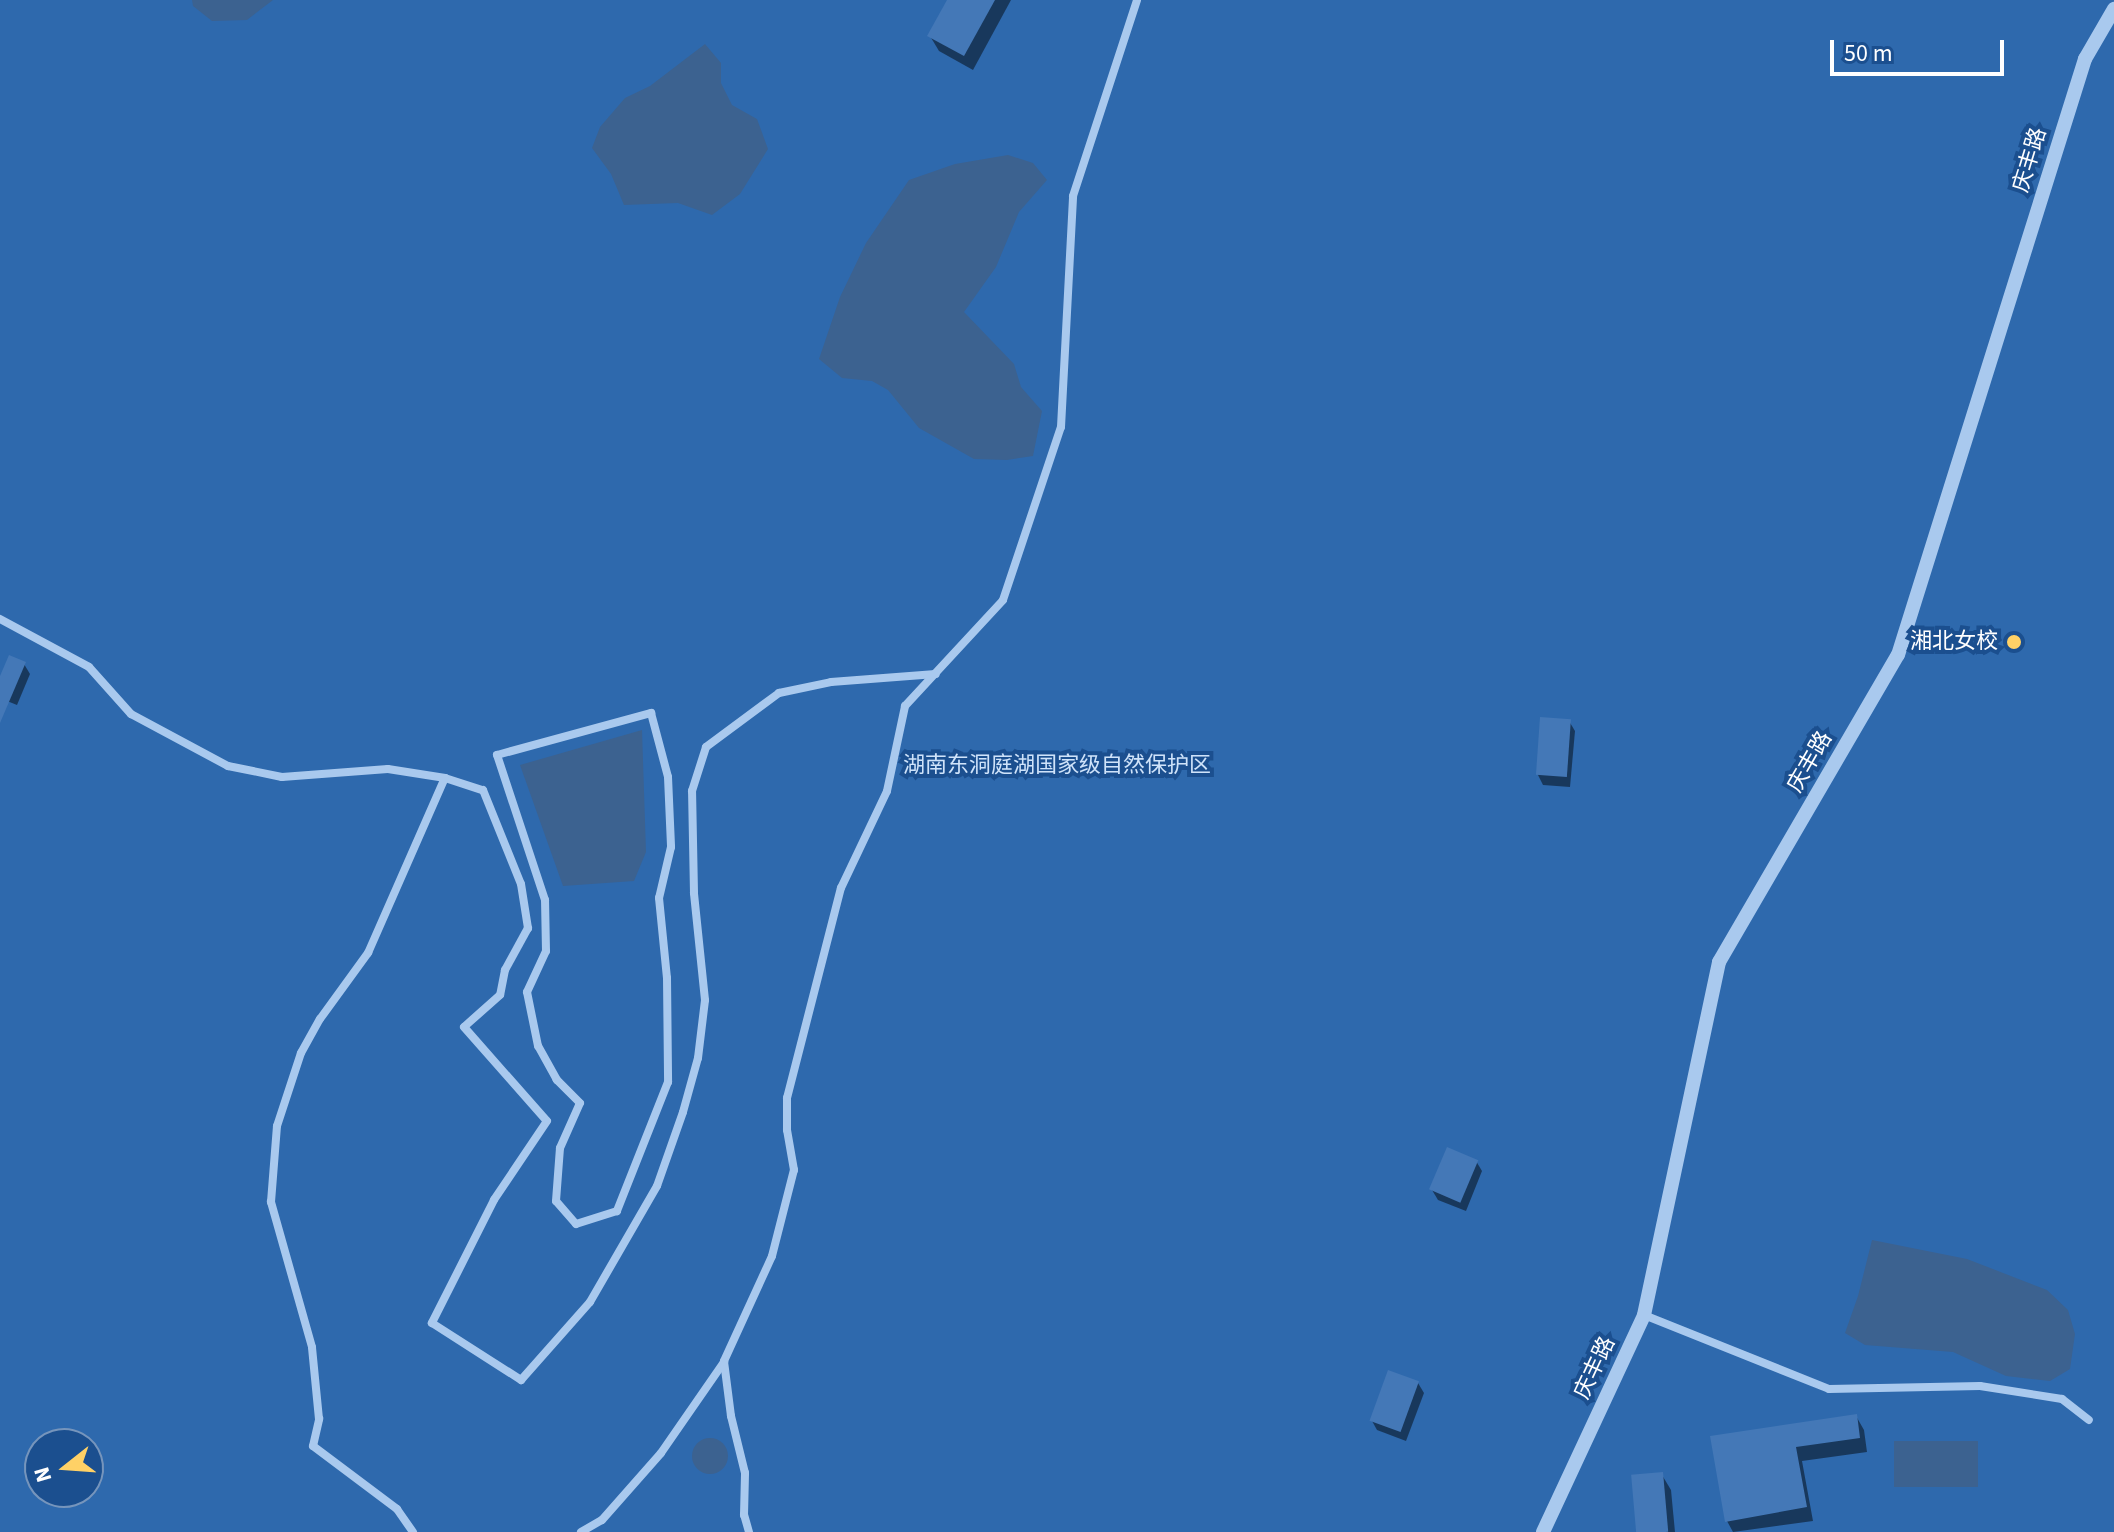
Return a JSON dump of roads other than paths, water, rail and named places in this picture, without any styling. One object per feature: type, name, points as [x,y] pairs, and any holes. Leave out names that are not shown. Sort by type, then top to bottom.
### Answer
[{"type":"street","points":[[581,1532],[602,1520],[661,1453],[724,1361],[772,1256],[794,1170],[787,1130],[787,1098],[841,888],[887,791],[905,706],[1003,600],[1061,427],[1073,196],[1137,0]]},
{"type":"street","name":"庆丰路","points":[[1543,1532],[1644,1315],[1719,962],[1898,655],[2085,59],[2114,9]]},
{"type":"street","points":[[0,619],[89,667],[131,714],[228,766],[282,777],[388,769],[445,778],[483,790],[521,884],[528,928],[505,970],[500,995],[464,1027],[547,1121],[494,1200],[432,1323],[521,1380],[590,1302],[657,1186],[683,1112],[698,1058],[705,1000],[694,893],[692,791],[706,747],[779,693],[831,682],[936,674]]},
{"type":"street","points":[[651,713],[668,777],[671,847],[659,898],[667,978],[668,1082],[617,1211],[576,1224],[556,1201],[560,1148],[580,1103],[557,1080],[538,1046],[527,992],[546,951],[545,900],[497,755],[651,713]]},
{"type":"street","points":[[413,1532],[397,1509],[313,1446],[319,1419],[312,1347],[271,1202],[277,1126],[301,1053],[320,1019],[368,953],[445,778]]},
{"type":"street","points":[[1644,1315],[1829,1389],[1980,1386],[2062,1399],[2089,1420]]},
{"type":"street","points":[[724,1361],[731,1416],[745,1473],[744,1515],[749,1532]]},
{"type":"place","name":"湘北女校","points":[[2014,642]]},
{"type":"park label","name":"湖南东洞庭湖国家级自然保护区","points":[[1057,766]]}]
